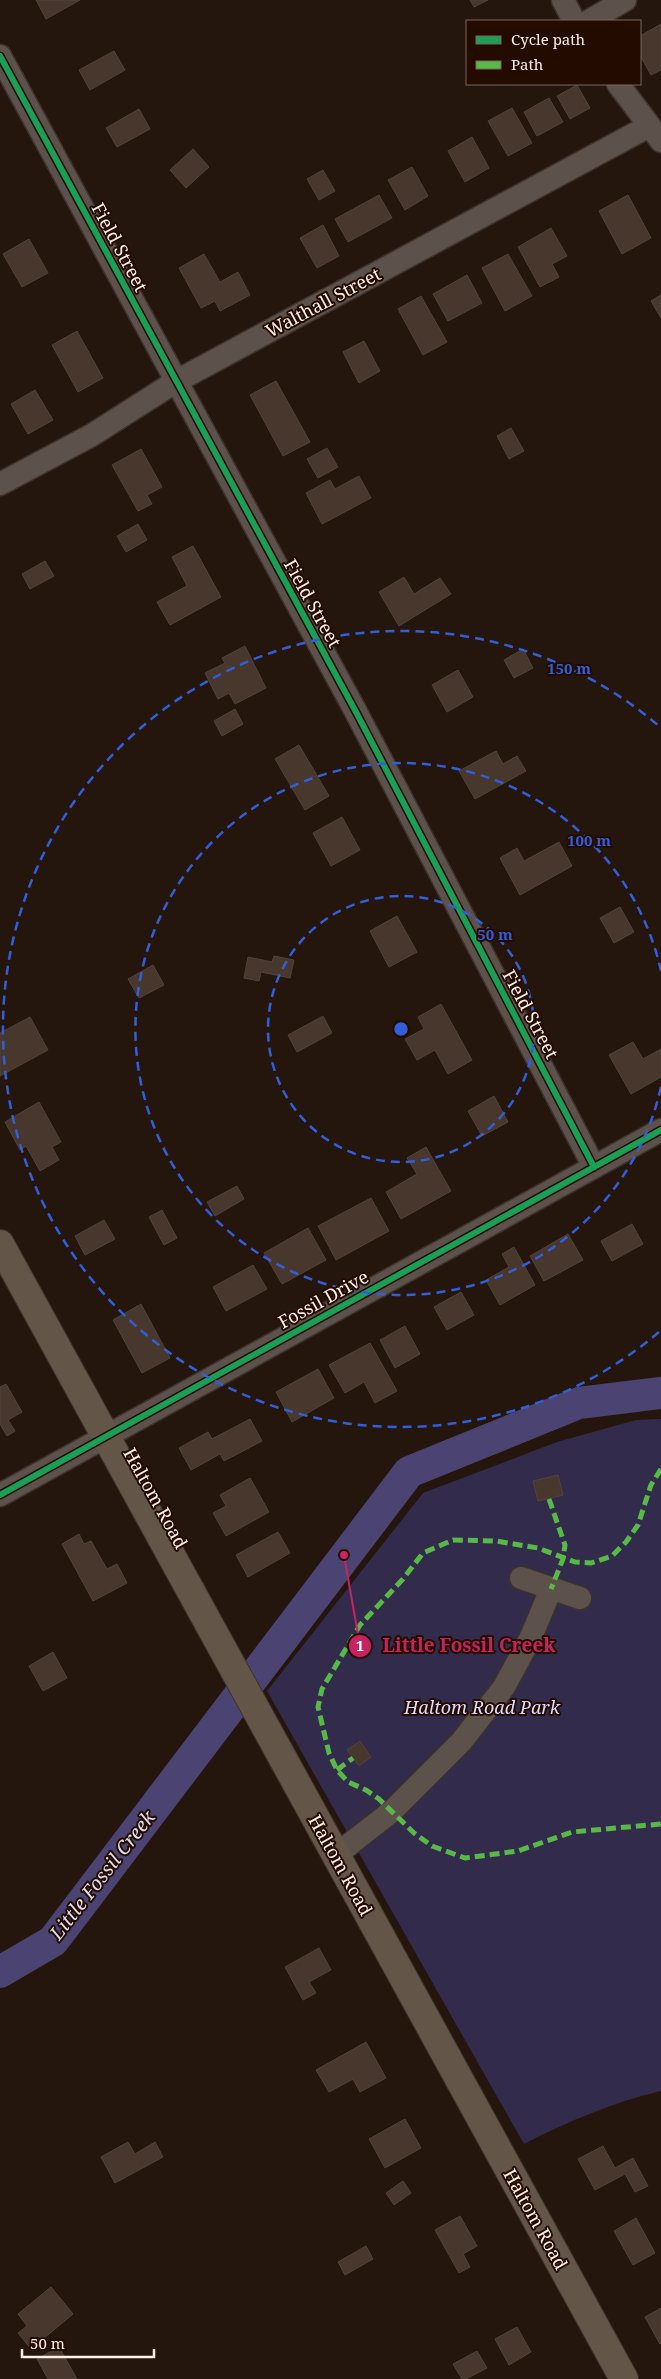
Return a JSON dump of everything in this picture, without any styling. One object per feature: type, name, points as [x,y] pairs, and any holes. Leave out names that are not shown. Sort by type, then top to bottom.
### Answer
[{"type":"main road","name":"Haltom Road","points":[[0,1244],[624,2379]]},
{"type":"street","points":[[563,0],[573,20]]},
{"type":"street","points":[[591,20],[624,0]]},
{"type":"street","name":"Field Street","points":[[0,56],[360,721],[594,1167]]},
{"type":"street","points":[[619,85],[655,134]]},
{"type":"street","name":"Walthall Street","points":[[0,484],[92,435],[175,382],[655,134]]},
{"type":"street","name":"Fossil Drive","points":[[0,1494],[661,1130]]},
{"type":"street","points":[[520,1578],[580,1598]]},
{"type":"street","points":[[336,1856],[392,1811],[461,1742],[504,1687],[531,1637],[551,1589]]},
{"type":"green space","name":"Haltom Road Park","points":[[661,1419],[661,2091],[591,2113],[524,2144],[267,1691],[423,1493],[557,1442],[636,1420]]},
{"type":"building","points":[[36,0],[80,0],[46,19]]},
{"type":"building","points":[[470,0],[488,0],[474,7]]},
{"type":"building","points":[[661,24],[661,70],[651,75],[641,57],[641,35]]},
{"type":"building","points":[[114,51],[125,70],[90,90],[79,70]]},
{"type":"building","points":[[577,85],[590,108],[570,119],[557,96]]},
{"type":"building","points":[[549,98],[563,122],[537,136],[524,112]]},
{"type":"building","points":[[512,108],[532,143],[508,156],[488,121]]},
{"type":"building","points":[[139,109],[150,129],[117,147],[106,128]]},
{"type":"building","points":[[472,137],[489,168],[465,182],[448,151]]},
{"type":"building","points":[[193,149],[209,167],[186,188],[170,170]]},
{"type":"building","points":[[412,167],[428,196],[405,210],[388,180]]},
{"type":"building","points":[[323,170],[335,191],[319,200],[307,179]]},
{"type":"building","points":[[379,195],[392,218],[348,242],[335,219]]},
{"type":"building","points":[[628,195],[651,238],[622,254],[599,211]]},
{"type":"building","points":[[323,225],[339,256],[317,268],[300,238]]},
{"type":"building","points":[[551,228],[567,256],[552,264],[559,277],[540,287],[518,247]]},
{"type":"building","points":[[29,239],[48,273],[22,287],[3,254]]},
{"type":"building","points":[[204,254],[220,282],[238,272],[250,295],[220,311],[215,301],[201,308],[179,268]]},
{"type":"building","points":[[508,254],[532,296],[505,311],[482,268]]},
{"type":"building","points":[[467,275],[482,303],[448,321],[433,294]]},
{"type":"building","points":[[661,295],[661,318],[651,301]]},
{"type":"building","points":[[421,296],[447,342],[423,355],[398,309]]},
{"type":"building","points":[[77,331],[103,378],[78,392],[52,345]]},
{"type":"building","points":[[364,341],[380,371],[359,383],[343,352]]},
{"type":"building","points":[[276,381],[310,442],[283,456],[250,395]]},
{"type":"building","points":[[35,390],[53,420],[28,434],[11,404]]},
{"type":"building","points":[[511,428],[524,451],[509,459],[497,436]]},
{"type":"building","points":[[327,448],[338,467],[318,478],[307,459]]},
{"type":"building","points":[[141,449],[162,487],[147,495],[152,504],[138,511],[112,465]]},
{"type":"building","points":[[359,476],[371,498],[322,524],[306,493],[330,480],[335,489]]},
{"type":"building","points":[[138,524],[147,540],[126,552],[117,536]]},
{"type":"building","points":[[193,546],[221,597],[170,625],[157,602],[187,586],[172,557]]},
{"type":"building","points":[[45,561],[54,576],[30,589],[22,574]]},
{"type":"building","points":[[404,577],[414,594],[440,578],[451,594],[399,626],[379,592]]},
{"type":"building","points":[[245,646],[266,688],[235,704],[229,693],[218,699],[205,673],[225,663],[222,658]]},
{"type":"building","points":[[523,649],[533,668],[514,678],[504,660]]},
{"type":"building","points":[[458,670],[473,697],[447,712],[432,685]]},
{"type":"building","points":[[235,709],[243,724],[222,736],[214,721]]},
{"type":"building","points":[[299,745],[329,796],[305,810],[275,759]]},
{"type":"building","points":[[496,751],[503,764],[517,756],[526,771],[475,799],[459,771]]},
{"type":"building","points":[[342,817],[360,850],[331,866],[313,833]]},
{"type":"building","points":[[559,842],[572,866],[520,895],[500,858],[517,848],[524,861]]},
{"type":"building","points":[[620,907],[634,932],[614,943],[600,918]]},
{"type":"building","points":[[397,916],[417,952],[389,967],[370,931]]},
{"type":"building","points":[[274,956],[294,960],[290,978],[261,972],[259,981],[244,978],[248,957],[272,962]]},
{"type":"building","points":[[153,965],[164,985],[139,998],[128,979]]},
{"type":"building","points":[[441,1004],[472,1060],[448,1074],[435,1050],[417,1060],[405,1039],[424,1029],[418,1017]]},
{"type":"building","points":[[323,1016],[332,1033],[297,1052],[288,1035]]},
{"type":"building","points":[[30,1017],[48,1050],[0,1076],[0,1033]]},
{"type":"building","points":[[633,1042],[643,1059],[661,1049],[661,1077],[631,1094],[609,1055]]},
{"type":"building","points":[[494,1096],[508,1122],[482,1136],[468,1111]]},
{"type":"building","points":[[39,1102],[61,1142],[52,1147],[59,1160],[40,1171],[26,1146],[20,1150],[5,1122]]},
{"type":"building","points":[[426,1147],[451,1191],[401,1219],[386,1192],[417,1174],[407,1158]]},
{"type":"building","points":[[237,1186],[244,1199],[215,1216],[207,1202]]},
{"type":"building","points":[[371,1198],[389,1231],[336,1260],[318,1226]]},
{"type":"building","points":[[162,1210],[177,1238],[164,1245],[149,1217]]},
{"type":"building","points":[[104,1220],[115,1239],[85,1255],[75,1236]]},
{"type":"building","points":[[632,1224],[643,1244],[612,1261],[601,1241]]},
{"type":"building","points":[[308,1228],[326,1260],[282,1284],[264,1253]]},
{"type":"building","points":[[568,1234],[583,1260],[544,1281],[530,1256]]},
{"type":"building","points":[[514,1247],[535,1285],[500,1305],[486,1280],[509,1267],[502,1254]]},
{"type":"building","points":[[253,1265],[267,1289],[226,1311],[213,1287]]},
{"type":"building","points":[[461,1292],[474,1315],[447,1330],[434,1307]]},
{"type":"building","points":[[141,1304],[170,1358],[142,1373],[113,1320]]},
{"type":"building","points":[[405,1326],[420,1354],[395,1368],[380,1340]]},
{"type":"building","points":[[370,1343],[397,1391],[375,1403],[364,1382],[345,1393],[329,1365]]},
{"type":"building","points":[[318,1369],[334,1398],[292,1422],[276,1392]]},
{"type":"building","points":[[6,1384],[22,1412],[8,1420],[15,1431],[7,1436],[0,1424],[0,1387]]},
{"type":"building","points":[[250,1419],[262,1441],[224,1461],[220,1454],[191,1470],[179,1448],[208,1432],[212,1439]]},
{"type":"building","points":[[558,1475],[563,1495],[538,1501],[533,1481]]},
{"type":"building","points":[[250,1478],[269,1512],[226,1536],[213,1513],[226,1506],[220,1495]]},
{"type":"building","points":[[278,1532],[290,1553],[248,1577],[236,1555]]},
{"type":"building","points":[[79,1534],[84,1544],[91,1541],[107,1569],[117,1564],[127,1583],[93,1601],[62,1544]]},
{"type":"building","points":[[53,1652],[67,1678],[43,1691],[29,1666]]},
{"type":"building","points":[[360,1741],[371,1757],[359,1766],[347,1750]]},
{"type":"building","points":[[319,1948],[331,1970],[309,1982],[316,1993],[303,2000],[285,1967]]},
{"type":"building","points":[[366,2042],[386,2078],[360,2092],[353,2079],[329,2092],[316,2070]]},
{"type":"building","points":[[405,2119],[421,2148],[385,2168],[369,2139]]},
{"type":"building","points":[[128,2142],[135,2154],[155,2142],[163,2157],[115,2183],[101,2157]]},
{"type":"building","points":[[603,2146],[615,2168],[633,2158],[648,2186],[635,2192],[625,2174],[595,2190],[578,2159]]},
{"type":"building","points":[[403,2181],[411,2193],[394,2205],[386,2193]]},
{"type":"building","points":[[460,2216],[477,2246],[463,2254],[470,2267],[459,2273],[435,2230]]},
{"type":"building","points":[[636,2218],[655,2253],[633,2265],[614,2231]]},
{"type":"building","points":[[366,2246],[373,2259],[345,2275],[338,2262]]},
{"type":"building","points":[[51,2287],[73,2314],[31,2349],[18,2333],[27,2326],[18,2314]]},
{"type":"building","points":[[661,2308],[661,2343],[660,2344],[645,2317]]},
{"type":"building","points":[[517,2327],[531,2352],[509,2365],[495,2339]]},
{"type":"building","points":[[59,2347],[77,2379],[48,2379],[37,2359]]},
{"type":"building","points":[[477,2351],[487,2368],[466,2379],[462,2379],[453,2364]]},
{"type":"waterway","name":"Little Fossil Creek","points":[[0,1972],[53,1941],[409,1472],[579,1403],[661,1393]]},
{"type":"marked path","points":[[661,1469],[651,1485],[638,1525],[626,1542],[612,1556],[591,1563],[575,1562],[538,1548],[496,1541],[453,1540],[423,1553],[403,1579],[360,1625],[322,1689],[318,1707],[329,1753],[337,1770],[348,1782],[366,1790],[379,1799],[414,1833],[432,1846],[465,1858],[518,1851],[572,1832],[661,1824]]},
{"type":"marked path","points":[[549,1499],[565,1545],[563,1559],[551,1589]]},
{"type":"marked path","points":[[337,1770],[353,1758]]},
{"type":"cycle path","points":[[0,56],[356,712],[594,1167]]},
{"type":"cycle path","points":[[0,1495],[661,1130]]},
{"type":"place","name":"Little Fossil Creek","points":[[344,1555]]}]
